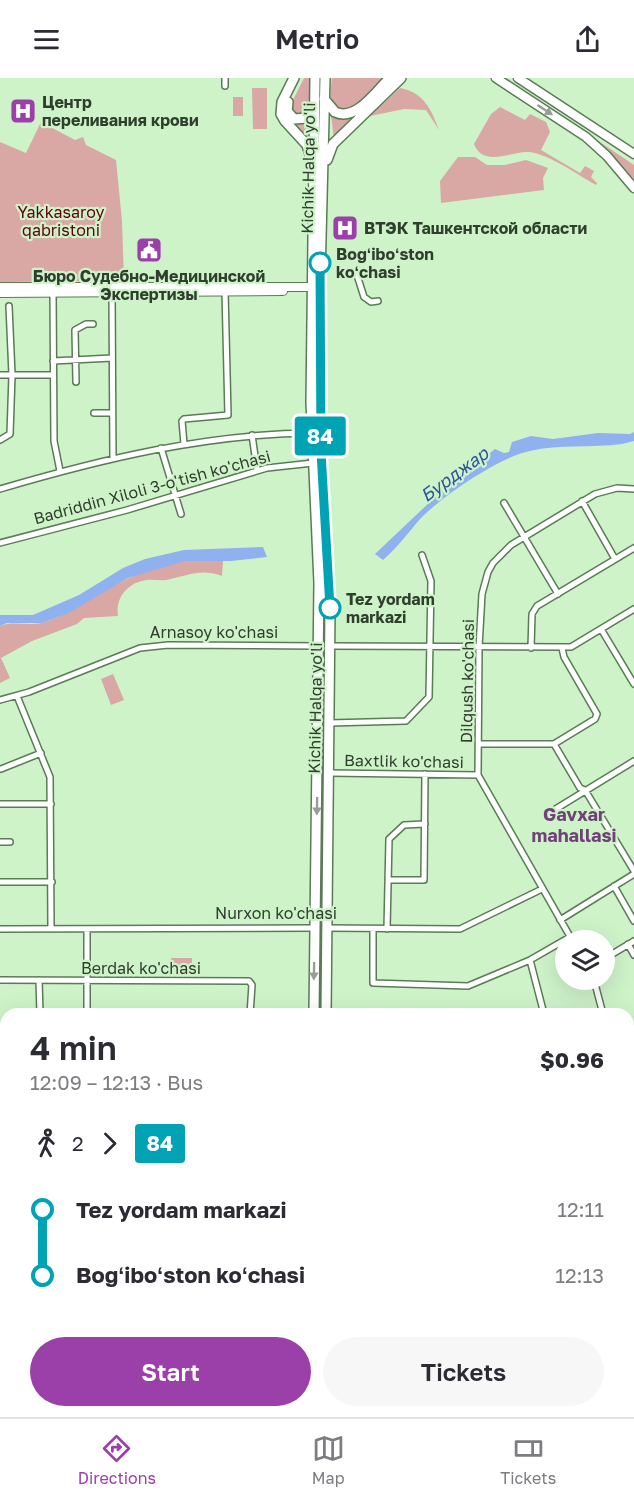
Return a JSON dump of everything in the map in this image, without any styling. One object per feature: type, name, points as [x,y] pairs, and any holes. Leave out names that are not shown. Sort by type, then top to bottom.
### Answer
[{"type":"highway","points":[[294,78],[283,100],[281,112],[285,121],[308,146],[315,177]]},
{"type":"highway","points":[[299,78],[287,105],[288,114],[296,120],[307,118],[320,99],[335,112],[349,114],[356,111],[390,78]]},
{"type":"highway","name":"Kichik Halqa yo'li","points":[[314,1008],[319,389],[314,288],[322,200],[320,99],[315,78]]},
{"type":"highway","name":"Kichik Halqa yo'li","points":[[325,78],[320,99],[315,177],[314,288],[308,433],[317,463],[329,557],[326,1008]]},
{"type":"highway","points":[[322,200],[330,149],[401,78]]},
{"type":"highway","name":"Arnasoy ko'chasi","points":[[318,646],[330,646]]},
{"type":"highway","name":"Nurxon ko'chasi","points":[[315,928],[327,928]]},
{"type":"main road","points":[[496,78],[586,137],[607,156],[634,189]]},
{"type":"main road","points":[[518,78],[634,154]]},
{"type":"street","points":[[225,78],[225,87]]},
{"type":"street","points":[[356,272],[364,297],[372,302],[378,301]]},
{"type":"street","points":[[0,287],[112,292],[225,289]]},
{"type":"street","points":[[0,293],[53,290],[314,288]]},
{"type":"street","points":[[184,444],[182,421],[184,418],[228,415],[225,289]]},
{"type":"street","points":[[53,290],[54,441],[60,471]]},
{"type":"street","points":[[112,292],[113,459]]},
{"type":"street","points":[[0,440],[10,434],[12,375],[9,306]]},
{"type":"street","points":[[76,382],[75,330],[86,324],[93,324]]},
{"type":"street","points":[[53,361],[112,358]]},
{"type":"street","points":[[0,375],[53,375]]},
{"type":"street","points":[[94,413],[112,412]]},
{"type":"street","points":[[0,489],[60,471],[161,448],[252,435],[308,433]]},
{"type":"street","points":[[252,435],[257,470]]},
{"type":"street","points":[[161,448],[181,514]]},
{"type":"street","name":"Badriddin Xiloli 3-o'tish ko'chasi","points":[[0,543],[126,510],[257,470],[317,463]]},
{"type":"street","name":"Dilqush ko'chasi","points":[[478,775],[479,647],[482,594],[488,572],[505,549],[582,501],[612,489],[634,489]]},
{"type":"street","points":[[582,501],[615,559]]},
{"type":"street","points":[[504,503],[558,594]]},
{"type":"street","points":[[531,648],[532,614],[537,606],[634,548]]},
{"type":"street","points":[[329,723],[406,720],[429,697],[430,581],[422,555]]},
{"type":"street","points":[[330,646],[571,647],[634,609]]},
{"type":"street","points":[[601,629],[634,684]]},
{"type":"street","name":"Arnasoy ko'chasi","points":[[0,700],[17,696],[140,648],[168,645],[318,646]]},
{"type":"street","points":[[480,744],[554,744],[597,717],[564,657],[562,648]]},
{"type":"street","points":[[17,696],[50,777],[51,928]]},
{"type":"street","points":[[554,744],[580,788],[585,790],[634,872],[560,920]]},
{"type":"street","points":[[1,769],[41,753]]},
{"type":"street","points":[[554,810],[634,761]]},
{"type":"street","name":"Baxtlik ko'chasi","points":[[329,773],[478,775]]},
{"type":"street","points":[[390,880],[424,880],[425,774]]},
{"type":"street","points":[[478,775],[566,930]]},
{"type":"street","points":[[0,804],[51,804]]},
{"type":"street","points":[[387,929],[390,880],[389,838],[404,825],[425,824]]},
{"type":"street","points":[[0,842],[10,842]]},
{"type":"street","points":[[0,882],[52,882]]},
{"type":"street","points":[[614,886],[634,921]]},
{"type":"street","name":"Nurxon ko'chasi","points":[[327,928],[463,928],[542,889]]},
{"type":"street","name":"Nurxon ko'chasi","points":[[0,928],[315,928]]},
{"type":"street","points":[[87,929],[87,1008]]},
{"type":"street","points":[[373,929],[373,983],[468,986],[555,947]]},
{"type":"street","points":[[615,952],[634,941]]},
{"type":"street","points":[[628,944],[634,955]]},
{"type":"street","points":[[530,960],[542,1008]]},
{"type":"street","name":"Berdak ko'chasi","points":[[0,980],[249,981],[252,985],[250,1008]]},
{"type":"street","points":[[39,980],[40,1008]]},
{"type":"street","points":[[597,990],[601,1008]]},
{"type":"green space","points":[[304,78],[310,78],[312,100],[309,112],[297,118],[290,106]]},
{"type":"green space","points":[[332,78],[385,78],[354,109],[345,113],[332,102]]},
{"type":"green space","points":[[252,88],[267,88],[267,129],[253,129]]},
{"type":"green space","points":[[400,88],[415,94],[426,103],[439,130],[426,110],[404,109],[370,116]]},
{"type":"green space","points":[[233,97],[243,97],[243,116],[233,116]]},
{"type":"green space","points":[[500,107],[525,120],[530,114],[546,122],[550,132],[541,150],[580,173],[585,166],[594,171],[591,177],[597,183],[596,185],[537,154],[522,152],[491,157],[478,151],[474,144],[491,114]]},
{"type":"green space","points":[[331,115],[346,119],[355,117],[334,140]]},
{"type":"green space","points":[[286,116],[298,124],[311,121],[310,142]]},
{"type":"green space","name":"Yakkasaroy qabristoni","points":[[41,122],[75,140],[83,137],[86,145],[116,160],[122,221],[124,281],[0,282],[0,142],[26,153]]},
{"type":"green space","points":[[594,138],[634,165],[634,179]]},
{"type":"green space","points":[[458,157],[475,157],[487,165],[505,165],[526,160],[548,168],[543,178],[544,190],[441,203],[440,181]]},
{"type":"green space","points":[[199,559],[223,561],[222,576],[200,573],[166,580],[140,581],[124,592],[119,603],[118,616],[84,618],[77,624],[32,641],[1,658],[10,678],[0,683],[0,626],[45,622],[67,613],[135,575]]},
{"type":"green space","points":[[322,654],[325,654],[322,920],[318,920]]},
{"type":"green space","points":[[113,674],[124,700],[111,705],[101,679]]},
{"type":"green space","points":[[318,937],[321,937],[321,1008],[317,1008]]},
{"type":"green space","points":[[171,958],[192,958],[192,973],[171,973]]},
{"type":"water","name":"Бурджар","points":[[634,432],[634,441],[622,444],[541,449],[503,461],[487,469],[442,500],[420,519],[383,560],[375,554],[432,500],[471,470],[475,460],[485,457],[495,449],[504,453],[509,452],[512,442],[531,436],[553,439],[598,433],[630,434]]},
{"type":"water","points":[[263,547],[267,557],[231,561],[185,561],[128,578],[69,613],[42,623],[7,623],[0,626],[0,615],[33,615],[79,595],[123,568],[145,559],[184,550]]},
{"type":"bus line","name":"84","points":[[320,263],[319,389],[330,608]]},
{"type":"place","name":"Центр переливания крови","points":[[23,111]]},
{"type":"place","name":"ВТЭК Ташкентской области","points":[[345,228]]},
{"type":"place","name":"Бюро Судебно-Медицинской Экспертизы","points":[[149,250]]},
{"type":"place","name":"Bogʻiboʻston koʻchasi","points":[[320,263]]},
{"type":"place","name":"Tez yordam markazi","points":[[330,608]]},
{"type":"district","name":"Gavxar mahallasi","points":[[574,824]]}]
